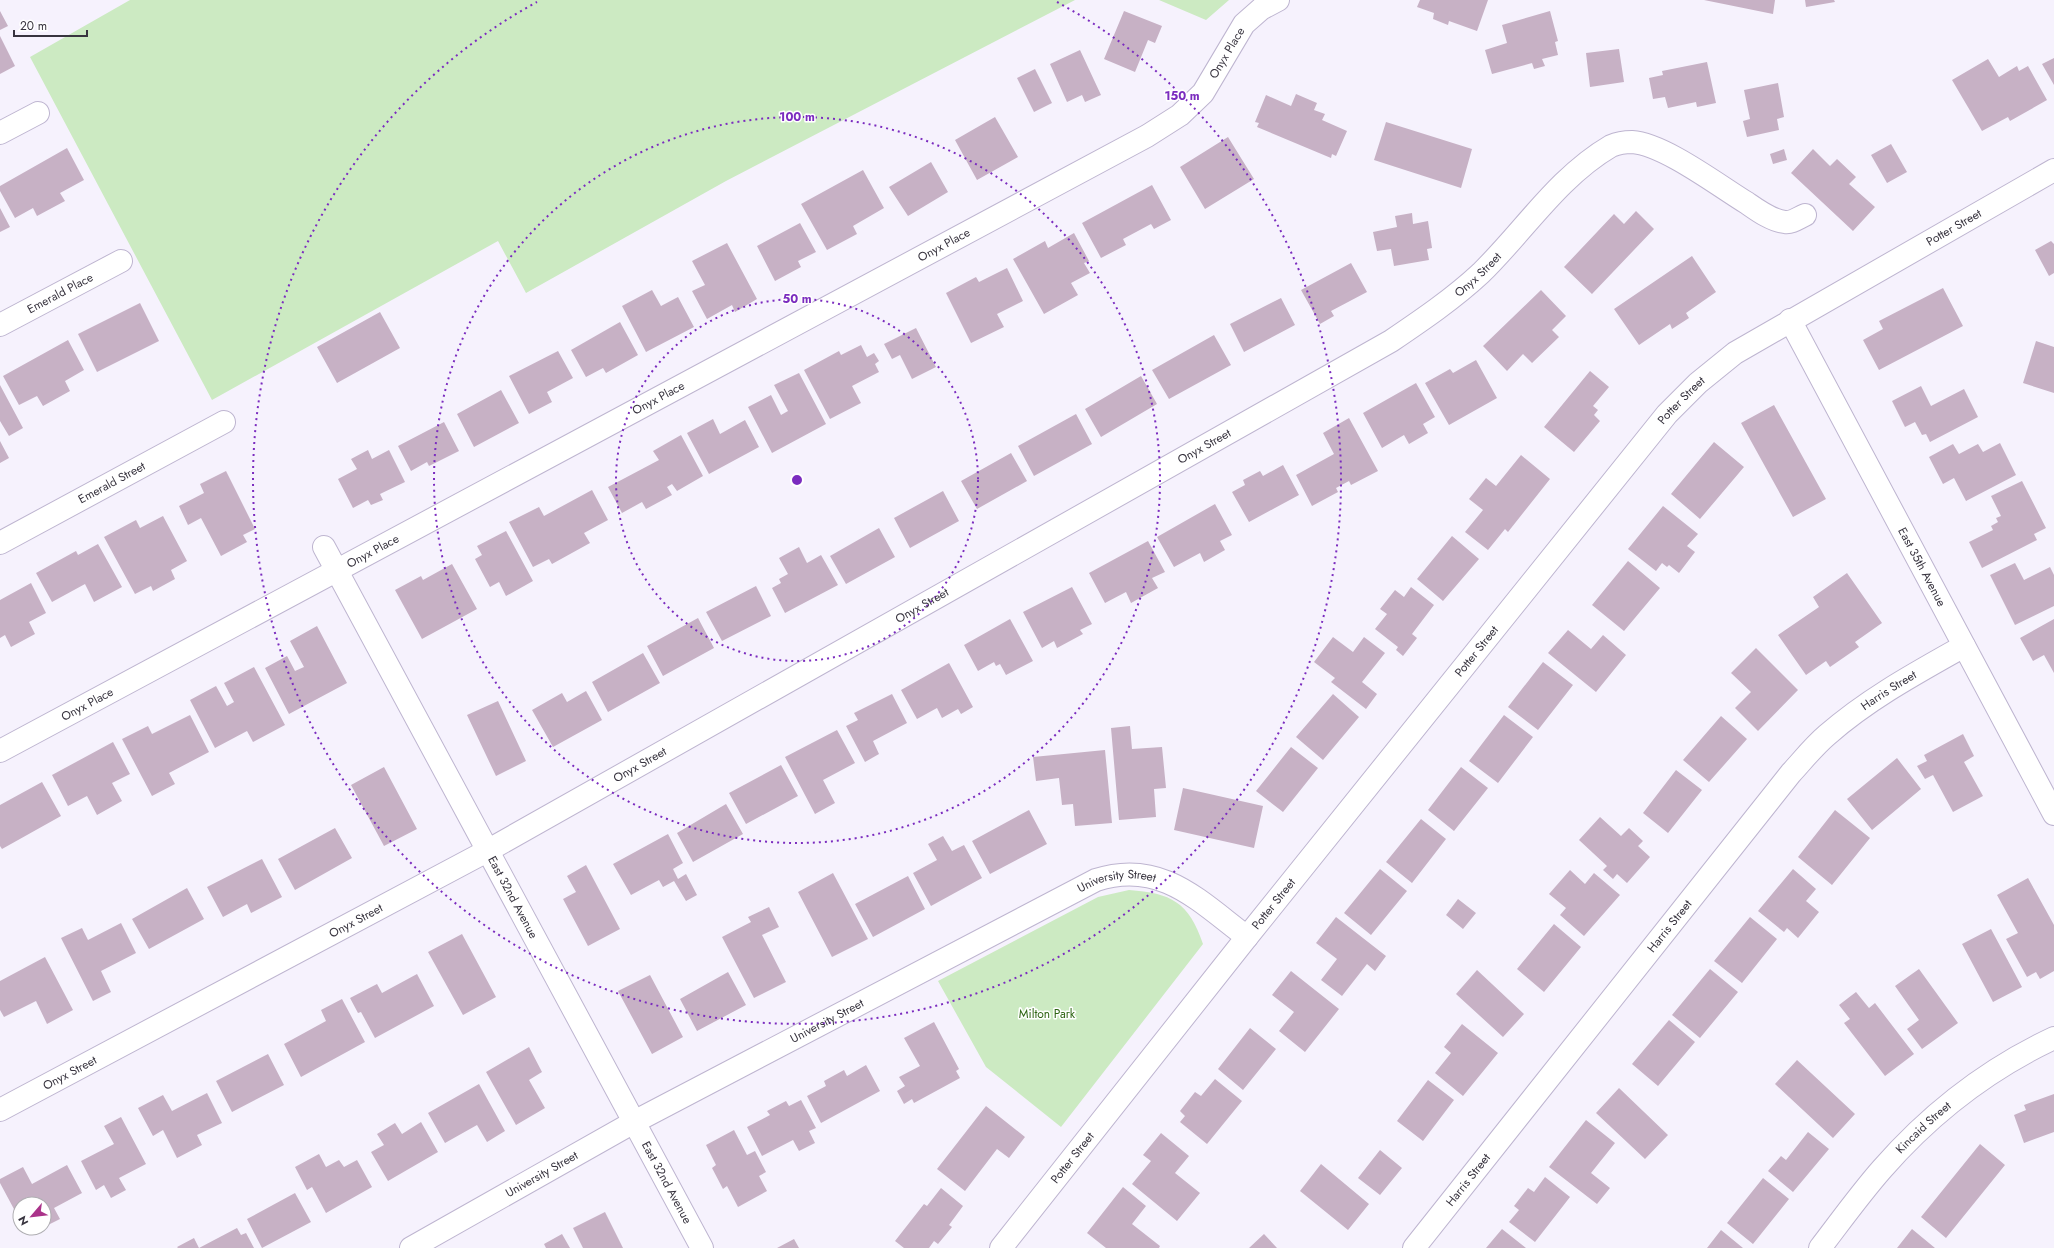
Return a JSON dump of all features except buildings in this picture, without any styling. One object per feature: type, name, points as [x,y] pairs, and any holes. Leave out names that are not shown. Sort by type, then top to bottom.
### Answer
[{"type":"street","name":"Onyx Place","points":[[0,751],[1147,136],[1180,115],[1203,93],[1244,24],[1261,9],[1278,0]]},
{"type":"street","points":[[0,133],[38,113]]},
{"type":"street","name":"Onyx Street","points":[[0,1110],[487,851],[1391,341],[1438,310],[1481,273],[1564,182],[1611,146],[1620,143],[1633,142],[1666,154],[1685,163],[1755,209],[1778,221],[1791,222],[1805,215]]},
{"type":"street","name":"Potter Street","points":[[1001,1248],[1247,937],[1667,414],[1698,383],[1735,353],[1790,320],[2054,170]]},
{"type":"street","name":"Emerald Place","points":[[0,325],[121,261]]},
{"type":"street","name":"East 35th Avenue","points":[[1790,320],[2054,814]]},
{"type":"street","name":"Emerald Street","points":[[0,543],[224,422]]},
{"type":"street","name":"East 32nd Avenue","points":[[324,547],[702,1248]]},
{"type":"street","name":"Harris Street","points":[[1414,1248],[1796,768],[1826,735],[1862,707],[1903,680],[1964,646]]},
{"type":"street","name":"University Street","points":[[411,1248],[634,1122],[1096,880],[1111,875],[1142,875],[1163,879],[1180,887],[1247,937]]},
{"type":"street","name":"Kincaid Street","points":[[1820,1248],[1882,1170],[1946,1105],[1986,1075],[2054,1038]]},
{"type":"green space","points":[[130,0],[1075,0],[726,181],[526,293],[498,241],[212,400],[30,57]]},
{"type":"green space","points":[[1159,0],[1229,0],[1206,20]]},
{"type":"green space","name":"Milton Park","points":[[1129,890],[1144,891],[1156,894],[1167,897],[1176,902],[1185,909],[1191,918],[1198,930],[1203,944],[1061,1127],[986,1067],[938,981],[1098,897]]}]
